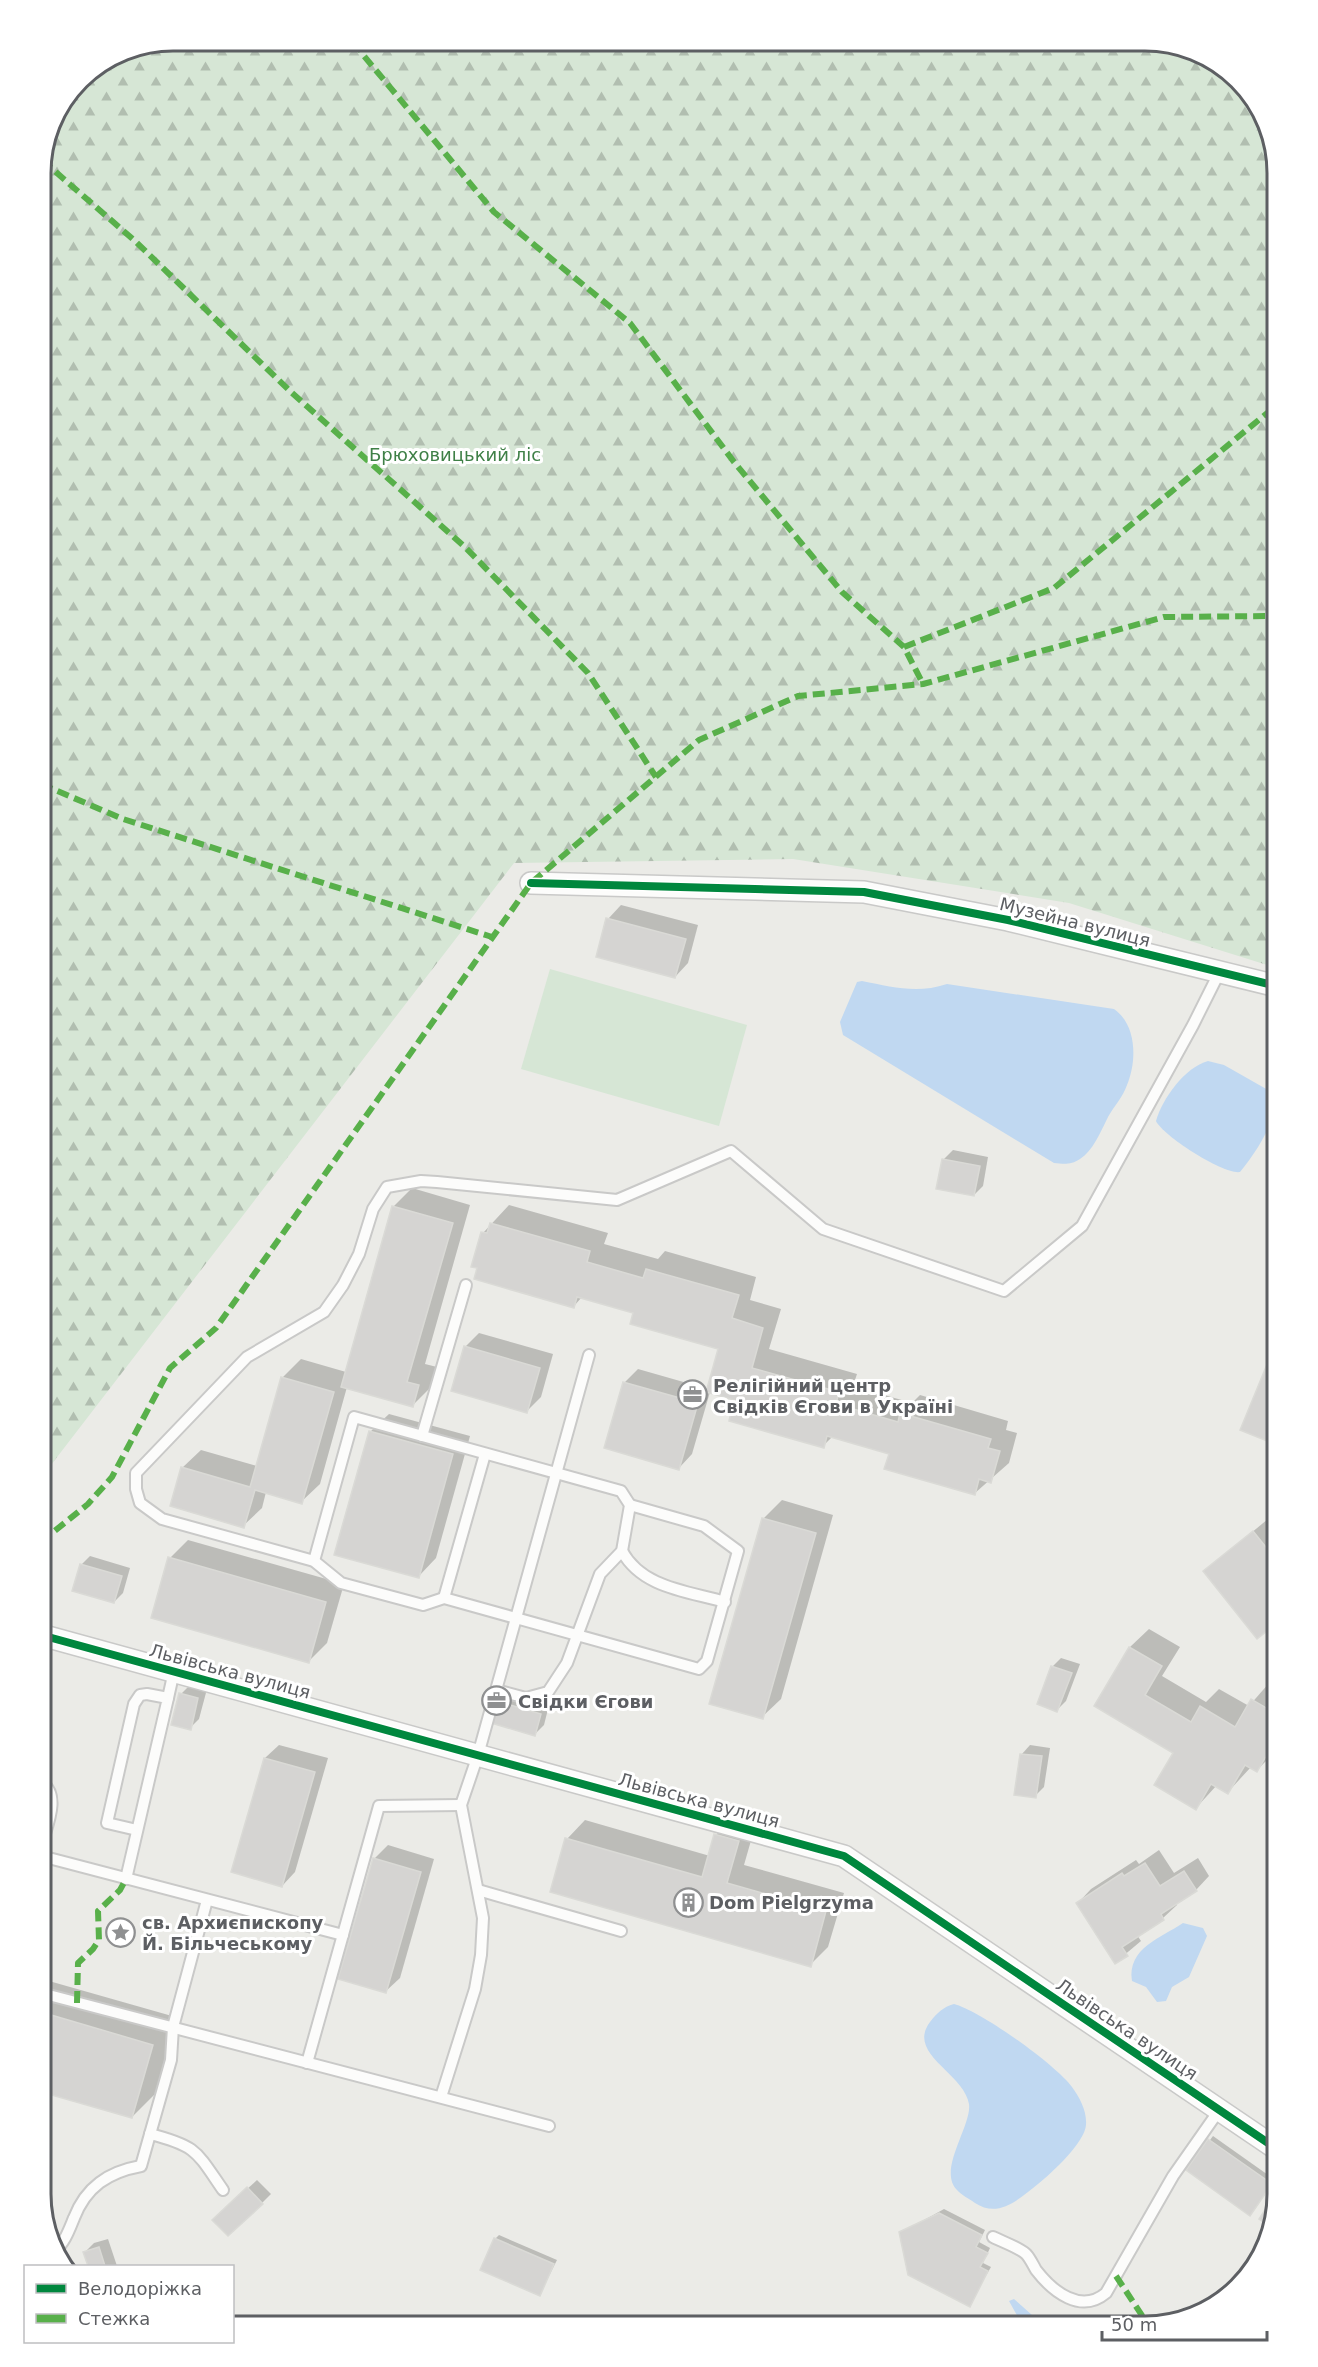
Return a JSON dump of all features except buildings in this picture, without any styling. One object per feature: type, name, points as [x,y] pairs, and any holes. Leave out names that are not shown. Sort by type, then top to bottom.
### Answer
[{"type":"street","name":"Музейна вулиця","points":[[531,884],[864,892],[1008,920],[1267,983]]},
{"type":"street","name":"Львівська вулиця","points":[[51,1638],[844,1856],[1267,2141]]},
{"type":"lane","points":[[314,1561],[354,1417],[557,1473],[621,1491],[630,1505],[704,1526],[738,1551],[707,1661],[699,1669],[444,1598],[423,1605],[341,1583],[314,1561],[162,1519],[140,1503],[136,1489],[136,1473],[247,1357],[324,1312],[343,1285],[359,1254],[373,1209],[387,1187],[421,1181],[617,1200],[731,1151],[823,1229],[1004,1291],[1082,1226],[1193,1025],[1218,972]]},
{"type":"lane","points":[[423,1436],[466,1286]]},
{"type":"lane","points":[[441,2097],[474,1989],[481,1955],[483,1918],[461,1805],[478,1755],[589,1355]]},
{"type":"lane","points":[[444,1598],[484,1454]]},
{"type":"lane","points":[[496,1690],[526,1698],[548,1692],[567,1663],[579,1636],[600,1574],[622,1551],[630,1505]]},
{"type":"lane","points":[[622,1551],[630,1566],[650,1581],[725,1602]]},
{"type":"lane","points":[[126,1879],[174,1671]]},
{"type":"lane","points":[[137,1830],[107,1823],[134,1704],[140,1695],[168,1698]]},
{"type":"lane","points":[[307,2063],[379,1806],[461,1805]]},
{"type":"lane","points":[[51,1859],[343,1935]]},
{"type":"lane","points":[[478,1890],[621,1931]]},
{"type":"lane","points":[[62,2243],[79,2204],[98,2182],[121,2170],[141,2166],[171,2060],[173,2027],[207,1900]]},
{"type":"lane","points":[[51,1996],[549,2126]]},
{"type":"lane","points":[[993,2237],[1026,2254],[1038,2272],[1069,2300],[1096,2301],[1106,2293],[1173,2176],[1220,2109]]},
{"type":"lane","points":[[150,2134],[185,2143],[201,2157],[223,2190]]},
{"type":"green space","name":"Брюховицький ліс","points":[[173,51],[1153,51],[1184,57],[1213,71],[1226,81],[1247,105],[1258,126],[1263,141],[1267,173],[1267,965],[1069,903],[793,859],[514,863],[51,1465],[51,165],[57,134],[71,105],[81,92],[105,71],[134,57]]},
{"type":"green space","points":[[550,969],[747,1025],[719,1126],[521,1069]]},
{"type":"water","points":[[857,982],[915,989],[947,984],[1114,1009],[1122,1016],[1131,1034],[1133,1055],[1130,1076],[1121,1097],[1089,1151],[1077,1161],[1064,1164],[1054,1163],[843,1035],[840,1022]]},
{"type":"water","points":[[1208,1061],[1224,1065],[1267,1089],[1267,1130],[1259,1146],[1240,1172],[1221,1167],[1181,1145],[1156,1121],[1169,1094],[1183,1077],[1199,1064]]},
{"type":"water","points":[[1183,1923],[1203,1928],[1207,1936],[1189,1977],[1172,1987],[1166,2001],[1157,2002],[1146,1987],[1132,1981],[1135,1960],[1147,1945]]},
{"type":"water","points":[[954,2004],[982,2017],[1051,2066],[1072,2087],[1084,2110],[1086,2125],[1084,2132],[1067,2157],[1024,2195],[1001,2208],[992,2209],[975,2203],[959,2192],[952,2181],[953,2160],[966,2124],[969,2104],[965,2093],[930,2054],[925,2044],[925,2033],[930,2022],[938,2013]]},
{"type":"water","points":[[1014,2299],[1034,2316],[1017,2316],[1009,2301]]},
{"type":"marked path","points":[[361,51],[494,212],[630,323],[734,462],[842,592],[904,647],[923,684]]},
{"type":"marked path","points":[[51,168],[135,241],[292,393],[465,547],[588,673],[656,777]]},
{"type":"marked path","points":[[904,647],[1054,588],[1267,413]]},
{"type":"marked path","points":[[51,1534],[88,1504],[112,1477],[170,1368],[216,1328],[531,883],[699,740],[798,696],[923,684],[1164,617],[1267,616]]},
{"type":"marked path","points":[[51,788],[123,819],[492,937]]},
{"type":"marked path","points":[[77,2003],[78,1963],[99,1940],[98,1911],[120,1890],[126,1879]]},
{"type":"marked path","points":[[1116,2276],[1142,2316]]},
{"type":"cycle path","points":[[531,883],[864,892],[1008,920],[1267,984]]},
{"type":"cycle path","points":[[51,1638],[844,1856],[1267,2142]]},
{"type":"place","name":"Релігійний центр Свідків Єгови в Україні","points":[[692,1395]]},
{"type":"place","name":"Свідки Єгови","points":[[497,1701]]},
{"type":"place","name":"Dom Pielgrzyma","points":[[688,1902]]},
{"type":"place","name":"св. Архиєпископу Й. Більчеському","points":[[121,1932]]}]
